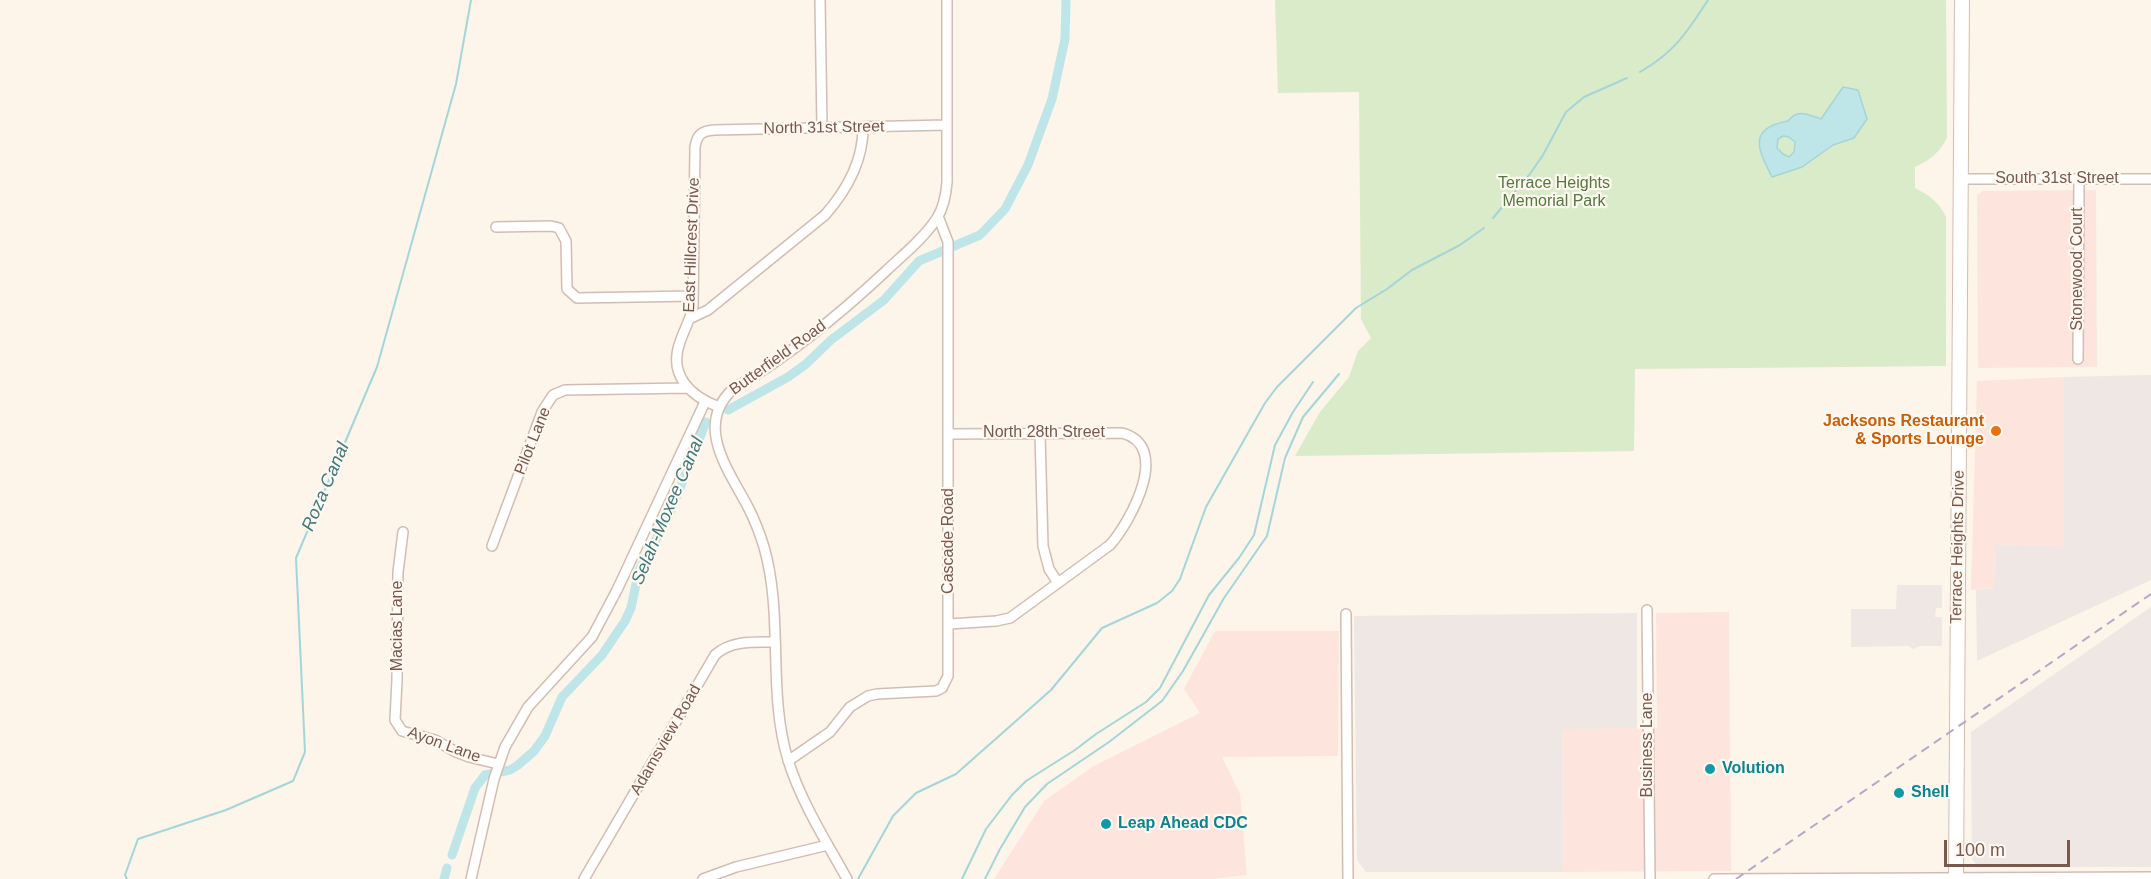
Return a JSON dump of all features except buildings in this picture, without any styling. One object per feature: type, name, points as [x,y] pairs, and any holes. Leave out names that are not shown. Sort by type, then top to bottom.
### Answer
[{"type":"main road","name":"Terrace Heights Drive","points":[[1956,879],[1955,729],[1962,0]]},
{"type":"street","points":[[820,0],[822,128]]},
{"type":"street","name":"Butterfield Road","points":[[847,879],[802,796],[788,761],[779,718],[774,610],[768,566],[750,510],[719,450],[715,428],[719,407],[733,389],[794,351],[857,298],[917,242],[938,216],[946,189],[947,0]]},
{"type":"street","name":"North 31st Street","points":[[700,133],[714,130],[947,125]]},
{"type":"street","points":[[691,318],[708,310],[825,215],[839,199],[856,166],[863,128]]},
{"type":"street","name":"East Hillcrest Drive","points":[[687,388],[677,367],[677,354],[691,318],[695,147],[700,133]]},
{"type":"street","name":"Stonewood Court","points":[[2078,359],[2079,178]]},
{"type":"street","name":"South 31st Street","points":[[1962,179],[2151,179]]},
{"type":"street","name":"Cascade Road","points":[[788,761],[830,732],[850,707],[868,696],[928,692],[942,688],[949,670],[948,242],[938,216]]},
{"type":"street","points":[[496,227],[551,226],[559,228],[566,241],[567,289],[577,298],[693,296]]},
{"type":"street","points":[[687,388],[696,397],[719,407]]},
{"type":"street","name":"Pilot Lane","points":[[492,546],[542,412],[554,395],[565,390],[687,388]]},
{"type":"street","points":[[471,879],[496,771],[505,747],[528,707],[592,637],[617,590],[705,402]]},
{"type":"street","name":"North 28th Street","points":[[949,434],[1122,433],[1137,440],[1144,448],[1146,460],[1139,495],[1122,532],[1110,545],[1058,583]]},
{"type":"street","points":[[949,624],[1010,618],[1058,583],[1049,569],[1043,546],[1040,434]]},
{"type":"street","name":"Macias Lane","points":[[395,720],[398,572],[403,532]]},
{"type":"street","name":"Business Lane","points":[[1647,610],[1650,879]]},
{"type":"street","points":[[1346,614],[1348,879]]},
{"type":"street","name":"Adamsview Road","points":[[584,879],[715,655],[736,644],[775,642]]},
{"type":"street","name":"Ayon Lane","points":[[395,720],[402,730],[435,740],[496,771]]},
{"type":"street","points":[[703,879],[736,867],[828,845]]},
{"type":"street","points":[[1714,879],[2151,877]]},
{"type":"shaded area","points":[[2096,190],[2097,367],[1978,368],[1977,195],[1983,191]]},
{"type":"shaded area","points":[[2151,375],[2151,580],[1977,661],[1976,590],[1994,588],[1995,545],[2064,547],[2064,377]]},
{"type":"shaded area","points":[[2064,377],[2064,548],[1995,545],[1994,588],[1971,590],[1977,381]]},
{"type":"shaded area","points":[[1897,585],[1942,585],[1942,608],[1936,608],[1935,617],[1942,617],[1942,646],[1921,646],[1912,649],[1909,646],[1851,647],[1851,609],[1896,609]]},
{"type":"shaded area","points":[[2151,607],[2151,867],[1985,867],[1976,865],[1972,858],[1971,732]]},
{"type":"shaded area","points":[[1729,612],[1731,871],[1563,872],[1562,728],[1657,728],[1656,613]]},
{"type":"shaded area","points":[[1637,613],[1637,728],[1562,729],[1563,872],[1366,872],[1357,860],[1354,616]]},
{"type":"shaded area","points":[[1215,631],[1339,631],[1338,756],[1222,757],[1240,794],[1247,875],[1213,879],[994,879],[1044,801],[1092,767],[1200,713],[1184,689]]},
{"type":"green space","name":"Terrace Heights Memorial Park","points":[[1275,0],[1946,0],[1947,138],[1934,156],[1915,167],[1915,188],[1934,200],[1946,217],[1946,366],[1635,369],[1634,451],[1295,456],[1320,412],[1349,377],[1358,351],[1371,338],[1361,319],[1359,92],[1278,93]]},
{"type":"water","points":[[1843,87],[1858,90],[1867,119],[1854,138],[1833,145],[1802,167],[1772,177],[1763,158],[1759,142],[1766,129],[1788,121],[1799,114],[1821,119]],"holes":[[[1783,136],[1795,142],[1794,152],[1789,157],[1777,148],[1778,139]]]},
{"type":"waterway","name":"Roza Canal","points":[[127,879],[125,875],[138,839],[226,810],[293,781],[305,752],[296,558],[377,367],[456,84],[471,0]]},
{"type":"waterway","name":"Selah-Moxee Canal","points":[[728,410],[788,377],[806,364],[831,340],[884,300],[919,261],[980,235],[1005,209],[1028,165],[1052,99],[1065,39],[1066,0]]},
{"type":"waterway","points":[[1640,72],[1671,49],[1708,0]]},
{"type":"waterway","points":[[1493,218],[1530,174],[1566,112],[1584,97],[1627,78]]},
{"type":"waterway","points":[[858,879],[893,816],[916,793],[956,774],[1051,690],[1102,628],[1157,603],[1172,591],[1180,579],[1206,507],[1265,403],[1277,387],[1356,308],[1412,270],[1460,245],[1484,228]]},
{"type":"waterway","points":[[985,879],[1025,807],[1047,784],[1109,742],[1162,701],[1183,671],[1224,598],[1267,536],[1285,458],[1303,417],[1339,374]]},
{"type":"waterway","points":[[962,879],[986,829],[1026,781],[1146,702],[1160,688],[1209,595],[1239,558],[1254,535],[1275,445],[1313,382]]},
{"type":"waterway","name":"Selah-Moxee Canal","points":[[452,855],[475,788],[485,775],[510,770],[534,751],[545,736],[562,697],[602,655],[625,621],[631,608],[639,570],[668,518],[706,422]]},
{"type":"waterway","name":"Selah-Moxee Canal","points":[[444,879],[447,868]]},
{"type":"railway","points":[[1736,879],[2151,594]]},
{"type":"place","name":"Jacksons Restaurant & Sports Lounge","points":[[1996,431]]},
{"type":"place","name":"Volution","points":[[1710,769]]},
{"type":"place","name":"Shell","points":[[1899,793]]},
{"type":"place","name":"Leap Ahead CDC","points":[[1106,824]]}]
